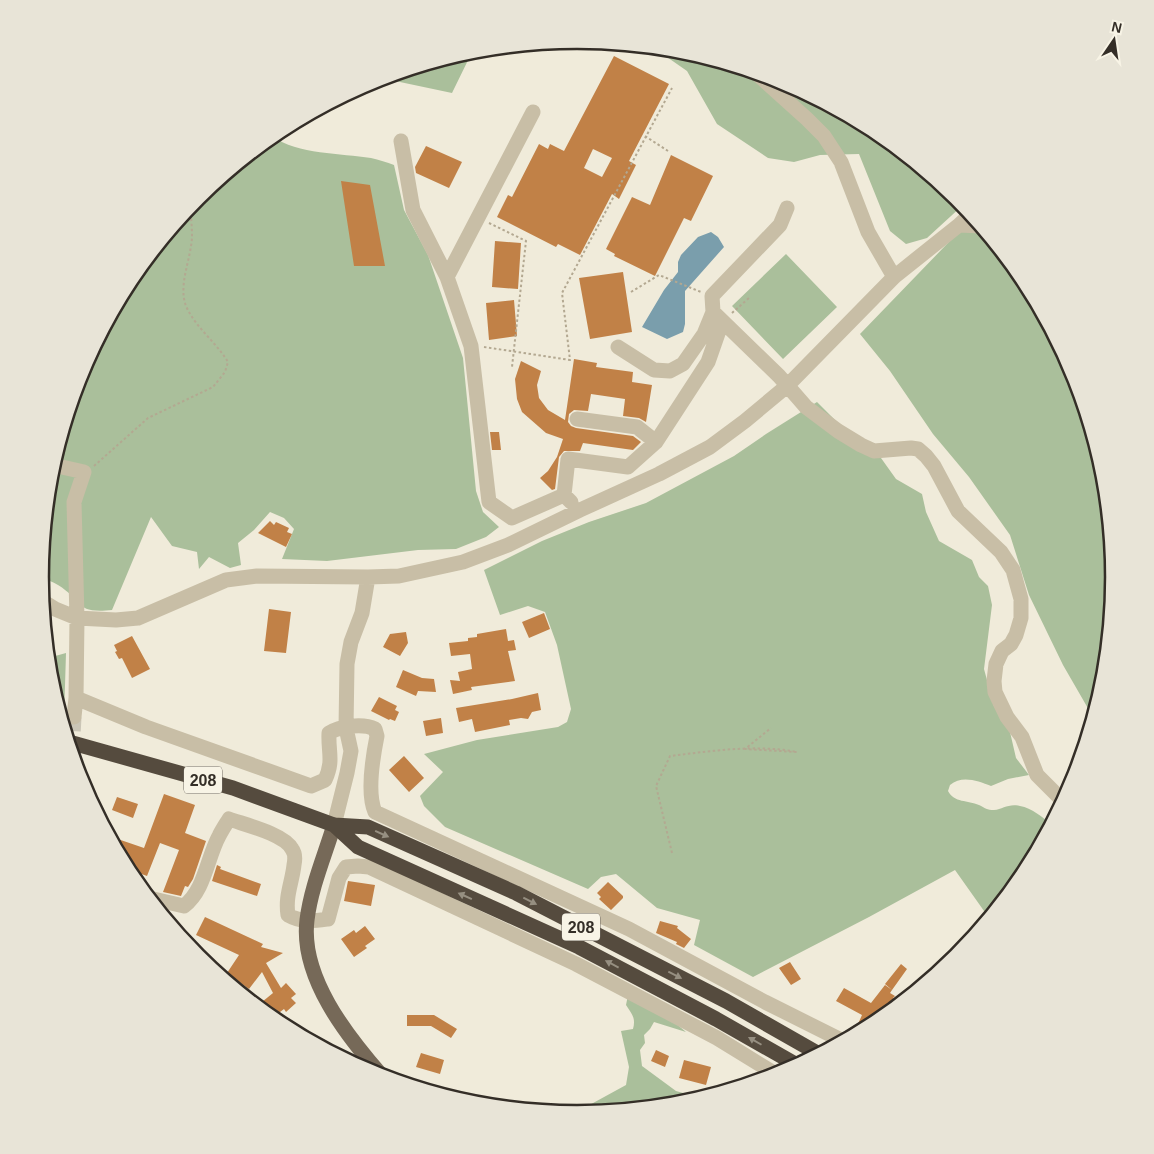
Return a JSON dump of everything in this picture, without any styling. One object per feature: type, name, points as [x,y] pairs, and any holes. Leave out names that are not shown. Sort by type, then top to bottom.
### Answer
[{"type":"highway","name":"208","points":[[76,744],[233,788],[334,825],[368,828],[516,893],[726,1001],[812,1050]]},
{"type":"highway","name":"208","points":[[334,825],[358,847],[579,947],[716,1019],[789,1061]]},
{"type":"main road","points":[[334,825],[310,903],[307,921],[307,942],[313,970],[326,998],[351,1038],[372,1064]]},
{"type":"street","points":[[770,86],[824,136],[841,162],[868,232],[894,277]]},
{"type":"street","points":[[447,277],[533,112]]},
{"type":"street","points":[[400,141],[413,210],[447,277],[471,346],[489,502],[512,518],[564,495]]},
{"type":"street","points":[[564,495],[568,459],[628,467],[656,442],[708,362],[718,317],[712,296],[780,225],[787,208]]},
{"type":"street","points":[[50,606],[77,618],[116,620],[138,618],[226,580],[250,577],[399,576],[463,562],[508,545],[659,474],[710,447],[788,386],[894,277],[965,219]]},
{"type":"street","points":[[959,225],[971,226]]},
{"type":"street","points":[[618,347],[654,370],[670,371],[683,364],[718,317]]},
{"type":"street","points":[[718,317],[814,413],[861,445],[874,451],[918,449],[934,466],[958,511],[1001,552],[1013,570],[1021,599],[1021,618],[1016,635],[1011,644],[1002,651],[996,664],[995,692],[1007,717],[1022,737],[1037,775],[1058,796]]},
{"type":"street","points":[[577,419],[637,426],[656,442]]},
{"type":"street","points":[[61,467],[84,472],[74,502],[77,618],[74,717]]},
{"type":"street","points":[[564,495],[580,510]]},
{"type":"street","points":[[334,825],[348,773],[350,750],[346,728],[347,664],[351,642],[362,613],[368,577]]},
{"type":"street","points":[[76,698],[146,727],[311,786],[326,780],[329,772],[331,764],[329,734],[335,729],[368,725],[375,729],[376,736],[370,791],[371,803],[375,812],[629,929],[835,1037]]},
{"type":"street","points":[[159,900],[184,906],[192,900],[219,836],[229,819],[277,836],[289,844],[294,851],[294,864],[287,896],[288,915],[296,920],[328,919],[339,878],[346,867],[369,867],[576,964],[717,1038],[768,1069]]},
{"type":"path","points":[[471,346],[570,360],[562,293],[672,88]]},
{"type":"path","points":[[645,136],[668,151]]},
{"type":"path","points":[[84,472],[95,466],[148,418],[213,387],[225,372],[228,362],[186,306],[183,292],[192,238],[191,217]]},
{"type":"path","points":[[478,217],[526,242],[512,367]]},
{"type":"path","points":[[631,292],[659,275],[699,292]]},
{"type":"path","points":[[718,317],[749,298]]},
{"type":"path","points":[[746,749],[771,728]]},
{"type":"path","points":[[672,853],[656,786],[670,756],[727,749],[778,748],[797,752],[746,749]]},
{"type":"green space","points":[[666,57],[714,67],[747,77],[811,103],[870,138],[899,158],[957,210],[927,238],[906,244],[890,231],[859,154],[820,155],[794,162],[768,158],[717,124],[687,71]]},
{"type":"green space","points":[[468,60],[452,93],[396,81]]},
{"type":"green space","points":[[280,141],[307,150],[371,158],[394,165],[404,210],[428,255],[463,358],[476,491],[483,512],[499,527],[486,537],[456,549],[418,550],[327,561],[282,559],[294,529],[284,518],[270,512],[254,530],[238,543],[241,565],[230,568],[209,557],[199,569],[197,552],[172,546],[151,517],[112,610],[100,611],[85,608],[58,585],[49,581],[53,508],[67,440],[77,407],[103,343],[138,284],[158,255],[203,203],[255,158]]},
{"type":"green space","points":[[968,222],[996,255],[1034,313],[1051,343],[1077,407],[1087,440],[1101,508],[1104,542],[1104,612],[1101,646],[1088,709],[1063,665],[1029,595],[1010,535],[969,477],[933,434],[890,371],[860,334]]},
{"type":"green space","points":[[786,254],[837,307],[783,359],[732,306]]},
{"type":"green space","points":[[817,402],[864,449],[881,458],[896,479],[922,494],[926,512],[939,541],[972,560],[979,577],[988,586],[992,605],[984,669],[994,706],[1010,732],[1016,758],[1029,775],[1008,779],[991,786],[975,781],[960,780],[950,785],[948,791],[954,798],[975,803],[986,809],[994,810],[1016,805],[1037,813],[1046,820],[1016,870],[985,912],[955,870],[753,977],[694,945],[700,920],[657,908],[616,874],[601,877],[588,889],[445,827],[424,806],[420,796],[443,772],[424,754],[477,740],[558,727],[567,722],[571,709],[557,645],[545,612],[528,606],[500,615],[484,570],[542,541],[589,522],[646,503],[734,456]]},
{"type":"green space","points":[[66,653],[64,703],[59,680],[55,656]]},
{"type":"green space","points":[[628,995],[673,1021],[686,1032],[654,1022],[644,1035],[645,1043],[640,1050],[642,1066],[676,1091],[686,1094],[646,1101],[590,1105],[626,1085],[629,1067],[621,1031],[633,1029],[634,1019],[626,1005]]},
{"type":"water","points":[[711,232],[718,237],[724,247],[685,291],[685,324],[683,332],[667,339],[642,327],[664,290],[678,272],[678,262],[681,255],[698,237]]},
{"type":"building","points":[[614,56],[669,84],[629,161],[636,165],[619,199],[612,194],[580,255],[558,244],[556,247],[497,217],[508,195],[512,197],[539,144],[548,149],[550,144],[564,151]],"holes":[[[593,149],[612,158],[602,177],[584,168]]]},
{"type":"building","points":[[426,146],[462,162],[449,188],[416,173],[415,167]]},
{"type":"building","points":[[671,155],[713,176],[691,221],[684,218],[655,276],[614,256],[615,254],[606,249],[632,197],[650,205]]},
{"type":"building","points":[[341,181],[370,185],[385,266],[354,266]]},
{"type":"building","points":[[495,241],[521,243],[518,289],[492,287]]},
{"type":"building","points":[[623,272],[632,332],[590,339],[579,278]]},
{"type":"building","points":[[514,300],[517,336],[489,340],[486,303]]},
{"type":"building","points":[[574,359],[597,363],[596,367],[633,372],[632,382],[652,385],[646,422],[639,418],[623,416],[625,399],[591,394],[588,411],[574,410],[569,414],[568,422],[571,426],[633,436],[641,442],[633,450],[583,443],[580,451],[564,451],[559,457],[555,489],[552,490],[540,478],[548,471],[557,457],[563,439],[546,433],[522,412],[517,399],[515,379],[521,361],[541,371],[537,385],[539,398],[548,410],[565,420]]},
{"type":"building","points":[[490,432],[499,432],[501,450],[492,450]]},
{"type":"building","points":[[270,521],[274,525],[276,522],[289,528],[287,532],[292,534],[286,547],[258,533]]},
{"type":"building","points":[[269,609],[291,612],[286,653],[264,651]]},
{"type":"building","points":[[544,613],[550,629],[529,638],[522,622]]},
{"type":"building","points":[[506,629],[508,641],[514,640],[516,650],[508,651],[515,681],[471,687],[472,690],[453,694],[450,680],[460,681],[458,672],[472,669],[470,654],[451,656],[449,643],[468,641],[468,638],[477,637],[477,634]]},
{"type":"building","points":[[406,632],[408,643],[400,656],[383,647],[390,634]]},
{"type":"building","points":[[132,636],[150,669],[132,678],[122,658],[119,659],[115,652],[117,651],[114,645]]},
{"type":"building","points":[[403,670],[422,678],[434,679],[436,692],[418,691],[416,696],[396,687]]},
{"type":"building","points":[[538,693],[541,710],[532,712],[528,719],[509,720],[510,725],[475,732],[472,719],[459,722],[456,708]]},
{"type":"building","points":[[379,697],[397,706],[395,710],[399,712],[395,721],[371,711]]},
{"type":"building","points":[[441,718],[443,733],[426,736],[423,721]]},
{"type":"building","points":[[404,756],[424,778],[409,792],[389,770]]},
{"type":"building","points":[[164,794],[195,805],[185,833],[206,841],[193,879],[188,887],[185,886],[181,896],[163,892],[179,850],[160,843],[147,876],[140,874],[119,839],[144,848]]},
{"type":"building","points":[[117,797],[138,804],[133,818],[112,810]]},
{"type":"building","points":[[217,865],[221,867],[220,869],[261,884],[257,896],[212,881]]},
{"type":"building","points":[[348,881],[375,885],[371,906],[344,901]]},
{"type":"building","points":[[608,882],[623,896],[611,910],[599,899],[601,897],[597,893]]},
{"type":"building","points":[[205,917],[263,944],[261,947],[283,953],[266,963],[281,988],[286,983],[296,994],[291,998],[296,1003],[286,1012],[284,1009],[279,1013],[263,1001],[273,993],[262,972],[249,989],[227,973],[239,955],[196,935]]},
{"type":"building","points":[[660,921],[678,926],[677,928],[691,939],[684,948],[676,944],[677,942],[656,933]]},
{"type":"building","points":[[365,926],[375,939],[365,946],[367,948],[354,957],[341,939],[354,930],[356,933]]},
{"type":"building","points":[[790,962],[801,979],[791,985],[779,968]]},
{"type":"building","points":[[901,964],[907,969],[892,990],[885,984]]},
{"type":"building","points":[[885,985],[892,990],[890,993],[895,996],[893,998],[894,999],[858,1023],[862,1015],[836,1001],[844,988],[871,1003]]},
{"type":"building","points":[[407,1015],[434,1015],[457,1029],[451,1038],[431,1026],[407,1026]]},
{"type":"building","points":[[656,1050],[669,1056],[665,1067],[651,1061]]},
{"type":"building","points":[[421,1053],[444,1060],[440,1074],[416,1067]]},
{"type":"building","points":[[684,1060],[711,1067],[706,1085],[679,1078]]},
{"type":"tunnel","points":[[73,734],[74,717]]}]
